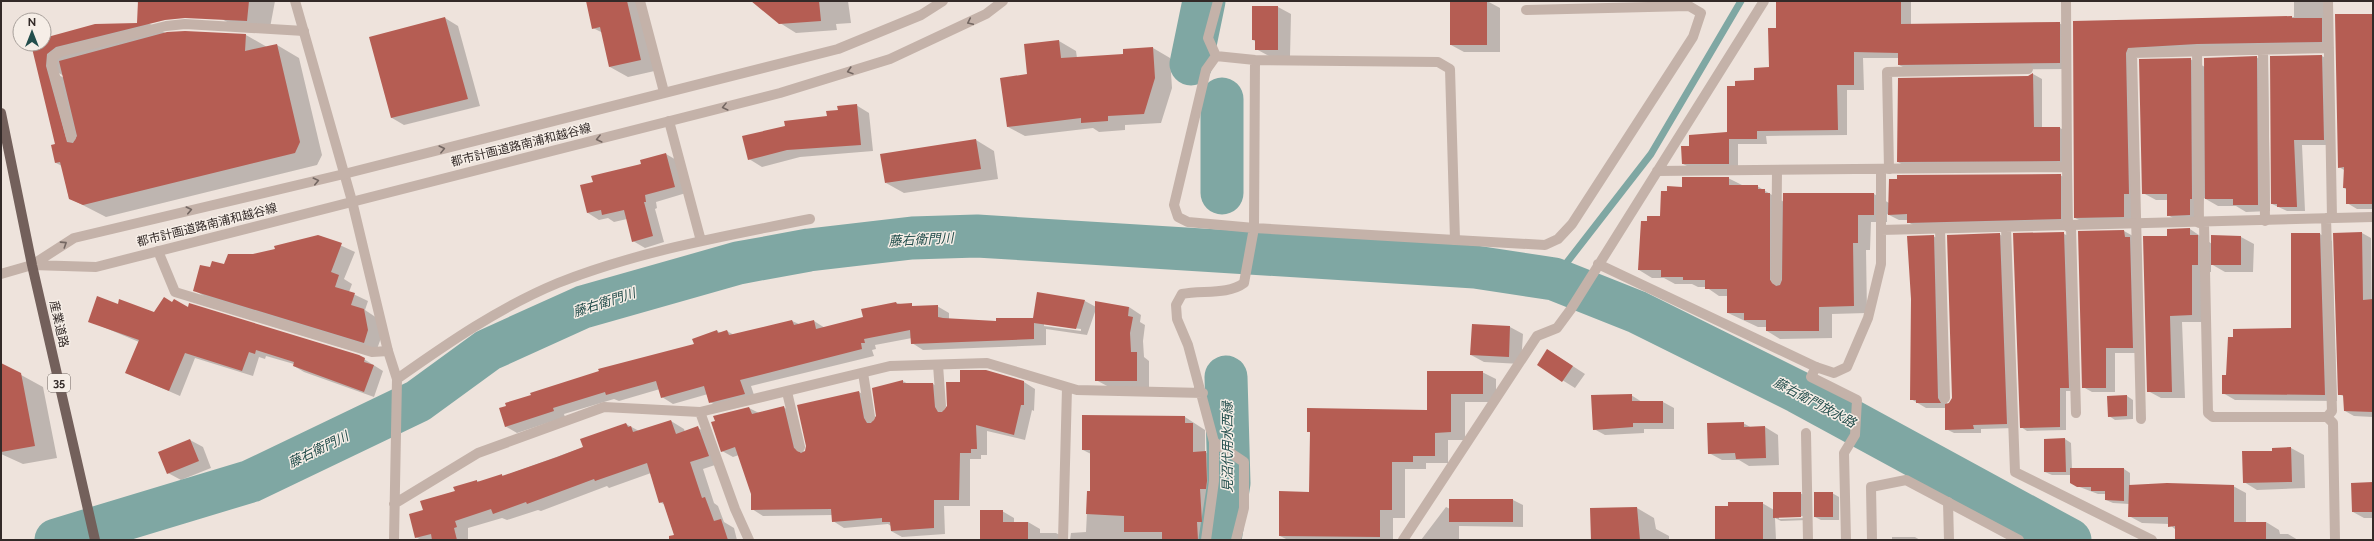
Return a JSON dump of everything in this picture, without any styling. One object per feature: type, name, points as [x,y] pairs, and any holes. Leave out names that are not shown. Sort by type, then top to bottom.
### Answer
[{"type":"main road","name":"産業道路","points":[[1,113],[32,265],[95,540]]},
{"type":"street","points":[[295,1],[352,201],[388,351],[397,379],[394,540]]},
{"type":"street","points":[[640,1],[664,92]]},
{"type":"street","name":"都市計画道路南浦和越谷線","points":[[1,274],[32,265],[74,238],[344,174],[838,49],[921,15],[943,1]]},
{"type":"street","name":"都市計画道路南浦和越谷線","points":[[32,265],[96,267],[780,93],[890,59],[986,14],[1003,1]]},
{"type":"street","points":[[1216,56],[1208,38],[1218,1]]},
{"type":"street","points":[[1403,540],[1537,336],[1557,328],[1571,309],[1764,1]]},
{"type":"street","points":[[2066,1],[2067,167],[2076,413]]},
{"type":"street","points":[[2327,417],[2332,411],[2328,1]]},
{"type":"street","points":[[1216,56],[1206,70],[1174,205],[1178,217],[1188,222],[1254,232],[1544,245],[1558,239],[1572,224],[1693,36],[1700,13],[1689,6],[1526,10]]},
{"type":"street","points":[[71,137],[52,65],[53,57],[60,52],[166,26],[193,24],[304,31]]},
{"type":"street","points":[[2140,419],[2132,53],[2197,50],[2329,48]]},
{"type":"street","points":[[2197,50],[2201,223],[2208,413],[2213,417],[2327,417],[2333,423],[2335,540]]},
{"type":"street","points":[[2263,50],[2265,221]]},
{"type":"street","points":[[1216,56],[1255,60],[1438,62],[1450,69],[1455,240]]},
{"type":"street","points":[[1206,540],[1214,481],[1214,442],[1203,393],[1188,344],[1177,319],[1176,304],[1182,294],[1199,291],[1236,290],[1244,283],[1248,272],[1254,232],[1255,60]]},
{"type":"street","points":[[1598,264],[1816,368],[1834,373],[1847,367],[1868,318],[1881,264],[1887,72],[2028,69]]},
{"type":"street","points":[[669,121],[701,241]]},
{"type":"street","points":[[1657,171],[2067,167]]},
{"type":"street","points":[[1776,280],[1777,170]]},
{"type":"street","points":[[1881,230],[2069,227],[2373,217]]},
{"type":"street","points":[[397,379],[450,341],[507,307],[558,284],[618,263],[701,241],[810,219]]},
{"type":"street","points":[[2006,228],[2015,472],[2152,540]]},
{"type":"street","points":[[1940,229],[1944,398]]},
{"type":"street","points":[[158,251],[175,292],[372,352],[388,351]]},
{"type":"street","points":[[394,504],[478,453],[604,408],[700,412],[890,366],[987,363],[1067,388],[1203,393]]},
{"type":"street","points":[[938,365],[941,406]]},
{"type":"street","points":[[1816,368],[1811,377],[1857,400],[1855,435],[1844,453],[1846,540]]},
{"type":"street","points":[[863,373],[870,417]]},
{"type":"street","points":[[1063,540],[1067,388]]},
{"type":"street","points":[[787,392],[800,447]]},
{"type":"street","points":[[700,412],[735,509],[749,540]]},
{"type":"street","points":[[1806,433],[1808,540]]},
{"type":"street","points":[[1214,442],[1244,462],[1244,508],[1236,540]]},
{"type":"street","points":[[1872,540],[1871,487],[1906,480],[2020,540]]},
{"type":"street","points":[[1948,502],[1949,540]]},
{"type":"building","points":[[138,1],[249,1],[247,21],[185,18],[165,20],[56,47],[52,50],[52,36],[95,24],[137,23]]},
{"type":"building","points":[[586,1],[627,1],[641,60],[609,67],[600,27],[592,29]]},
{"type":"building","points":[[751,1],[819,1],[821,21],[779,24]]},
{"type":"building","points":[[1450,1],[1487,1],[1487,45],[1450,45]]},
{"type":"building","points":[[1776,1],[1901,1],[1901,24],[2060,22],[2060,63],[1898,65],[1898,53],[1854,52],[1854,85],[1837,85],[1838,130],[1757,131],[1757,139],[1729,139],[1729,164],[1682,164],[1681,146],[1689,146],[1689,135],[1727,132],[1727,86],[1735,86],[1735,81],[1754,80],[1754,68],[1769,67],[1768,28],[1776,28]]},
{"type":"building","points":[[1252,6],[1278,6],[1278,50],[1255,50],[1255,40],[1252,40]]},
{"type":"building","points":[[2335,14],[2373,14],[2373,204],[2346,204],[2346,188],[2343,188],[2344,167],[2338,168]]},
{"type":"building","points":[[2292,16],[2292,18],[2322,18],[2322,42],[2197,44],[2128,48],[2126,53],[2129,194],[2124,194],[2124,217],[2074,218],[2073,21]]},
{"type":"building","points":[[445,17],[468,99],[391,118],[369,37]]},
{"type":"building","points":[[185,31],[246,34],[245,51],[277,44],[300,142],[295,153],[83,205],[69,199],[60,162],[55,163],[51,145],[55,144],[33,52],[50,52],[47,54],[46,66],[67,142],[73,143],[77,136],[59,61],[167,32]]},
{"type":"building","points":[[1059,40],[1061,58],[1123,54],[1123,49],[1153,47],[1155,78],[1144,114],[1108,116],[1108,121],[1081,123],[1081,118],[1007,127],[1000,78],[1027,74],[1024,44]]},
{"type":"building","points":[[2322,55],[2324,140],[2294,140],[2297,207],[2277,207],[2277,204],[2271,204],[2270,56]]},
{"type":"building","points":[[2257,56],[2258,205],[2233,205],[2233,199],[2205,199],[2204,58]]},
{"type":"building","points":[[2191,58],[2192,199],[2190,199],[2190,215],[2167,216],[2167,194],[2142,194],[2139,59]]},
{"type":"building","points":[[2033,73],[2034,127],[2060,127],[2060,161],[1897,162],[1898,78],[2028,76]]},
{"type":"building","points":[[857,104],[861,145],[787,150],[748,160],[742,136],[785,126],[784,121],[827,116],[826,111],[838,110],[837,106]]},
{"type":"building","points":[[976,139],[981,169],[885,183],[880,154]]},
{"type":"building","points":[[666,153],[675,187],[645,195],[646,202],[644,202],[653,236],[632,242],[624,210],[602,215],[601,210],[587,213],[580,185],[593,182],[591,176],[641,164],[640,160]]},
{"type":"building","points":[[2061,174],[2061,219],[1907,223],[1907,214],[1888,215],[1889,179],[1897,179],[1897,175]]},
{"type":"building","points":[[1682,177],[1729,177],[1729,185],[1758,185],[1758,189],[1765,189],[1765,193],[1770,193],[1770,280],[1776,286],[1780,285],[1782,280],[1783,193],[1874,193],[1874,215],[1858,215],[1858,243],[1853,243],[1854,306],[1819,307],[1819,331],[1766,331],[1766,320],[1744,320],[1744,313],[1727,313],[1727,289],[1705,289],[1705,280],[1683,280],[1683,277],[1661,277],[1661,270],[1638,270],[1641,221],[1647,221],[1647,216],[1660,216],[1661,191],[1667,191],[1667,186],[1682,187]]},
{"type":"building","points":[[2190,228],[2190,235],[2198,235],[2198,265],[2192,265],[2192,315],[2170,316],[2172,392],[2147,392],[2143,236],[2167,236],[2167,229]]},
{"type":"building","points":[[2124,230],[2125,237],[2130,237],[2133,348],[2106,348],[2106,388],[2082,388],[2078,231]]},
{"type":"building","points":[[2064,232],[2069,388],[2060,388],[2060,427],[2020,428],[2013,233]]},
{"type":"building","points":[[2362,232],[2363,300],[2373,299],[2373,412],[2344,411],[2343,395],[2338,395],[2333,233]]},
{"type":"building","points":[[2000,233],[2007,424],[1973,425],[1974,429],[1945,430],[1945,404],[1949,403],[1952,398],[1947,235]]},
{"type":"building","points":[[2291,233],[2320,233],[2325,395],[2222,394],[2222,375],[2226,375],[2228,337],[2233,337],[2233,329],[2291,328]]},
{"type":"building","points":[[318,235],[342,243],[331,272],[339,275],[335,287],[355,293],[351,305],[364,309],[368,330],[364,343],[193,291],[200,265],[210,267],[212,261],[224,264],[228,254],[253,254],[275,249],[274,246]]},
{"type":"building","points":[[1934,235],[1938,398],[1941,403],[1916,403],[1916,400],[1910,400],[1911,299],[1907,236]]},
{"type":"building","points":[[2211,235],[2241,236],[2241,265],[2211,265]]},
{"type":"building","points":[[1037,292],[1085,300],[1076,329],[1034,323],[1034,339],[911,344],[910,330],[864,339],[865,343],[861,343],[862,349],[740,380],[745,394],[709,403],[704,386],[661,398],[656,381],[606,395],[605,392],[553,408],[554,411],[505,427],[499,408],[506,406],[505,403],[531,395],[530,393],[599,371],[598,369],[694,344],[692,339],[717,330],[718,333],[727,330],[729,335],[792,320],[794,325],[814,320],[816,329],[863,317],[861,309],[896,302],[897,304],[912,303],[912,306],[938,305],[938,317],[943,318],[996,321],[996,318],[1033,318]]},
{"type":"building","points":[[97,296],[118,304],[119,299],[154,312],[164,297],[172,302],[174,299],[188,307],[189,303],[359,355],[365,358],[364,362],[374,365],[364,392],[293,366],[294,362],[256,350],[255,354],[249,352],[242,371],[185,353],[169,391],[125,373],[139,340],[88,322]]},
{"type":"building","points":[[1095,301],[1129,307],[1128,316],[1133,317],[1130,333],[1131,352],[1137,352],[1137,381],[1095,381]]},
{"type":"building","points":[[1472,324],[1510,326],[1509,357],[1470,355]]},
{"type":"building","points":[[1547,349],[1573,366],[1562,382],[1537,365]]},
{"type":"building","points":[[1,363],[21,373],[35,446],[1,452]]},
{"type":"building","points":[[960,370],[986,370],[1024,381],[1024,405],[1021,405],[1014,435],[976,425],[977,449],[971,449],[971,453],[960,453],[959,500],[934,500],[934,528],[891,531],[890,522],[882,522],[882,518],[832,522],[831,509],[751,510],[751,494],[735,447],[721,452],[711,422],[715,421],[713,416],[749,407],[752,414],[784,406],[794,448],[801,453],[805,451],[806,446],[797,405],[859,391],[864,418],[867,423],[871,423],[876,416],[872,388],[903,380],[903,383],[933,383],[935,407],[938,412],[942,412],[947,406],[946,382],[960,382]]},
{"type":"building","points":[[1427,371],[1483,371],[1483,394],[1451,394],[1451,432],[1435,433],[1435,456],[1413,456],[1413,462],[1392,462],[1392,510],[1380,510],[1380,537],[1279,536],[1279,491],[1309,492],[1310,432],[1307,432],[1307,408],[1427,410]]},
{"type":"building","points":[[1632,394],[1632,401],[1663,401],[1663,423],[1633,423],[1633,427],[1593,430],[1591,395]]},
{"type":"building","points":[[2127,395],[2127,416],[2108,417],[2107,396]]},
{"type":"building","points":[[1082,415],[1185,416],[1185,423],[1193,423],[1193,452],[1206,451],[1207,481],[1206,489],[1200,489],[1202,522],[1197,522],[1198,540],[1162,540],[1162,532],[1124,532],[1124,516],[1086,514],[1087,491],[1090,491],[1090,450],[1082,450]]},
{"type":"building","points":[[671,420],[676,434],[698,426],[709,456],[690,462],[702,498],[705,497],[714,521],[721,519],[728,540],[669,540],[669,536],[674,535],[663,502],[659,503],[647,463],[595,481],[594,479],[527,504],[526,502],[493,514],[491,509],[455,521],[457,527],[454,528],[457,540],[432,540],[431,534],[415,538],[409,514],[423,510],[420,501],[455,491],[453,487],[477,480],[477,482],[502,474],[502,476],[557,457],[583,447],[580,439],[626,423],[628,427],[631,426],[633,432]]},
{"type":"building","points":[[1744,422],[1744,427],[1765,426],[1766,458],[1736,459],[1735,453],[1708,454],[1707,423]]},
{"type":"building","points":[[2065,438],[2066,472],[2044,472],[2044,439]]},
{"type":"building","points":[[190,439],[199,461],[167,474],[158,452]]},
{"type":"building","points":[[2291,447],[2292,482],[2243,483],[2242,451],[2272,451],[2272,448]]},
{"type":"building","points":[[2070,468],[2124,468],[2124,501],[2105,500],[2105,491],[2091,491],[2091,487],[2077,487],[2070,483]]},
{"type":"building","points":[[2373,482],[2373,512],[2352,512],[2351,483]]},
{"type":"building","points":[[2167,483],[2234,485],[2234,522],[2266,522],[2266,540],[2175,540],[2175,526],[2168,527],[2168,517],[2128,517],[2129,485]]},
{"type":"building","points":[[1773,492],[1801,492],[1801,517],[1773,518]]},
{"type":"building","points":[[1814,492],[1833,492],[1833,517],[1814,517]]},
{"type":"building","points":[[1449,499],[1513,499],[1513,522],[1449,522]]},
{"type":"building","points":[[1728,502],[1763,502],[1763,540],[1715,539],[1715,506],[1728,506]]},
{"type":"building","points":[[1637,507],[1640,540],[1591,540],[1590,508]]},
{"type":"building","points":[[980,510],[1003,510],[1003,522],[1028,522],[1028,540],[980,540]]},
{"type":"waterway","name":"見沼代用水西縁","points":[[1191,64],[1204,1]]},
{"type":"waterway","points":[[1554,279],[1651,154],[1741,1]]},
{"type":"waterway","name":"見沼代用水西縁","points":[[1222,99],[1222,193]]},
{"type":"waterway","name":"藤右衛門川","points":[[56,540],[251,481],[418,401],[488,350],[583,307],[738,263],[809,250],[912,238],[977,236],[1475,267],[1554,279],[1637,312],[1798,392],[2070,540]]},
{"type":"waterway","name":"見沼代用水西縁","points":[[1220,540],[1229,483],[1226,377]]},
{"type":"water label","name":"藤右衛門放水路","points":[[1815,402]]}]
